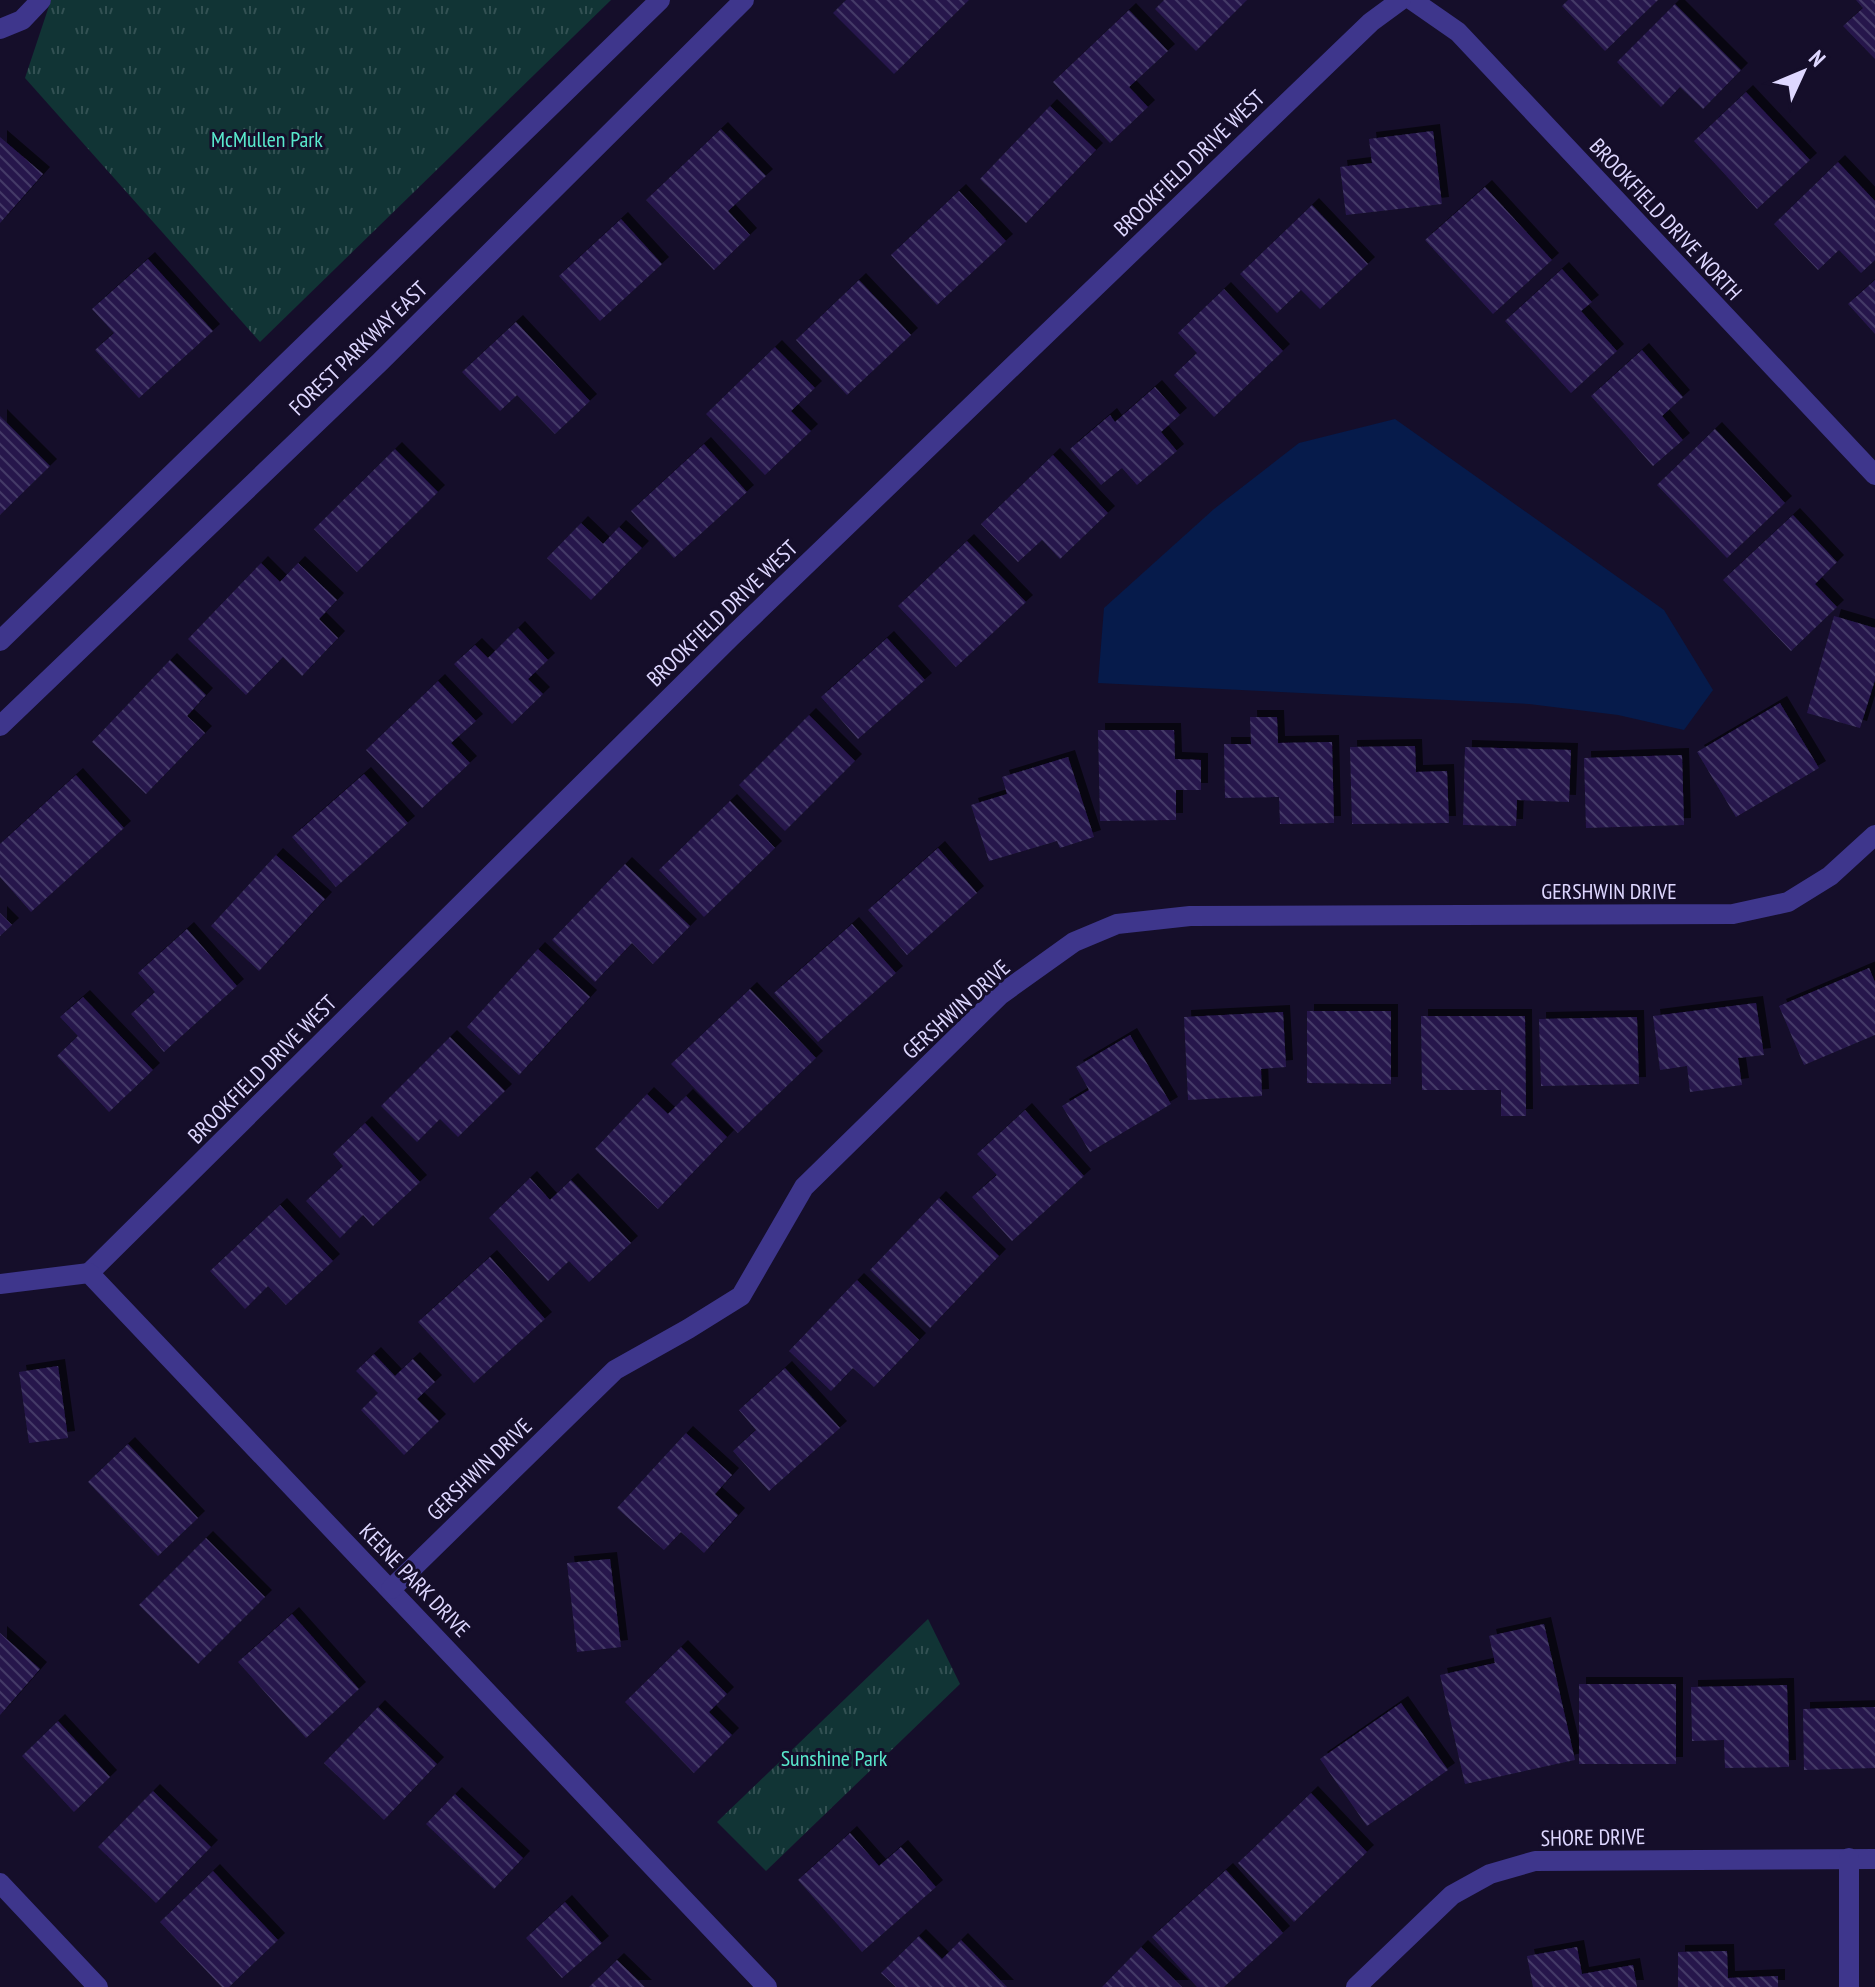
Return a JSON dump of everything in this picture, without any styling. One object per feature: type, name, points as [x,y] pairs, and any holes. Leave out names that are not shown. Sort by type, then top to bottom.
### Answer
[{"type":"street","points":[[0,29],[22,20],[41,0]]},
{"type":"street","name":"FOREST PARKWAY EAST","points":[[0,641],[660,0]]},
{"type":"street","name":"BROOKFIELD DRIVE NORTH","points":[[1410,1],[1458,32],[1875,475]]},
{"type":"street","name":"BROOKFIELD DRIVE WEST","points":[[89,1273],[731,637],[1371,22],[1410,1]]},
{"type":"street","name":"FOREST PARKWAY EAST","points":[[0,726],[380,362],[735,3]]},
{"type":"street","name":"GERSHWIN DRIVE","points":[[391,1589],[615,1370],[741,1296],[804,1187],[1000,995],[1074,942],[1117,924],[1190,916],[1733,914],[1788,902],[1830,876],[1875,835]]},
{"type":"street","points":[[0,1284],[89,1273]]},
{"type":"street","name":"KEENE PARK DRIVE","points":[[89,1273],[767,1987]]},
{"type":"street","points":[[1849,1858],[1849,1987]]},
{"type":"street","name":"SHORE DRIVE","points":[[1356,1987],[1452,1895],[1490,1874],[1535,1861],[1875,1859]]},
{"type":"street","points":[[0,1883],[98,1987]]},
{"type":"green space","name":"McMullen Park","points":[[51,0],[611,0],[260,342],[25,78]]},
{"type":"green space","name":"Sunshine Park","points":[[928,1619],[960,1684],[766,1871],[717,1822]]},
{"type":"water","points":[[1395,419],[1664,610],[1713,690],[1684,730],[1618,715],[1529,704],[1098,683],[1104,608],[1214,509],[1299,443]]},
{"type":"building","points":[[846,0],[969,0],[894,74],[833,13]]},
{"type":"building","points":[[1164,0],[1247,0],[1196,51],[1155,9]]},
{"type":"building","points":[[1568,0],[1658,0],[1605,51],[1562,6]]},
{"type":"building","points":[[1856,0],[1875,0],[1875,59],[1843,26],[1863,8]]},
{"type":"building","points":[[1675,4],[1741,70],[1703,109],[1680,87],[1661,107],[1617,62]]},
{"type":"building","points":[[1129,10],[1168,51],[1129,87],[1148,107],[1110,143],[1053,82]]},
{"type":"building","points":[[1746,92],[1810,160],[1757,209],[1694,141]]},
{"type":"building","points":[[1050,106],[1096,150],[1026,223],[980,179]]},
{"type":"building","points":[[721,129],[766,176],[728,211],[750,235],[714,270],[646,200]]},
{"type":"building","points":[[1433,131],[1442,204],[1346,215],[1340,167],[1372,163],[1369,139]]},
{"type":"building","points":[[0,137],[43,174],[0,223]]},
{"type":"building","points":[[1838,162],[1875,201],[1875,260],[1861,273],[1839,250],[1818,270],[1774,224]]},
{"type":"building","points":[[1485,187],[1552,260],[1493,314],[1425,240]]},
{"type":"building","points":[[959,191],[1006,241],[937,305],[891,255]]},
{"type":"building","points":[[1312,205],[1368,264],[1320,309],[1301,290],[1277,313],[1240,274]]},
{"type":"building","points":[[621,219],[662,264],[600,321],[559,276]]},
{"type":"building","points":[[148,259],[213,331],[139,398],[95,350],[114,333],[92,309]]},
{"type":"building","points":[[1562,269],[1592,302],[1581,311],[1617,351],[1571,393],[1505,321]]},
{"type":"building","points":[[859,280],[911,335],[847,395],[796,340]]},
{"type":"building","points":[[1875,280],[1875,334],[1848,304]]},
{"type":"building","points":[[1224,289],[1283,351],[1214,417],[1174,375],[1197,353],[1178,333]]},
{"type":"building","points":[[516,322],[590,401],[555,434],[517,395],[500,411],[462,372]]},
{"type":"building","points":[[775,347],[815,388],[791,411],[811,431],[765,475],[706,414]]},
{"type":"building","points":[[1642,350],[1683,397],[1662,416],[1683,440],[1653,466],[1591,396]]},
{"type":"building","points":[[1155,387],[1180,415],[1161,432],[1177,451],[1137,485],[1122,468],[1101,485],[1070,449],[1110,415],[1115,422]]},
{"type":"building","points":[[0,416],[50,466],[0,515]]},
{"type":"building","points":[[1715,429],[1785,503],[1727,558],[1657,485]]},
{"type":"building","points":[[704,444],[747,492],[674,558],[631,511]]},
{"type":"building","points":[[395,449],[438,492],[357,572],[314,529]]},
{"type":"building","points":[[1053,455],[1108,513],[1060,559],[1042,540],[1018,562],[981,524]]},
{"type":"building","points":[[1793,515],[1837,562],[1815,584],[1837,607],[1791,651],[1723,580]]},
{"type":"building","points":[[581,523],[603,544],[619,527],[642,548],[591,600],[547,558]]},
{"type":"building","points":[[967,541],[1026,602],[956,667],[898,606]]},
{"type":"building","points":[[261,563],[280,582],[298,563],[337,600],[319,619],[338,638],[302,676],[283,657],[246,695],[188,639]]},
{"type":"building","points":[[1834,616],[1875,628],[1875,680],[1860,728],[1807,713]]},
{"type":"building","points":[[518,628],[548,660],[528,679],[543,694],[512,724],[454,664],[475,645],[488,658]]},
{"type":"building","points":[[887,638],[925,680],[858,739],[821,697]]},
{"type":"building","points":[[170,660],[206,695],[187,716],[205,733],[146,794],[92,742]]},
{"type":"building","points":[[438,681],[476,721],[451,743],[470,763],[422,808],[366,750]]},
{"type":"building","points":[[1780,703],[1819,768],[1736,817],[1697,752]]},
{"type":"building","points":[[809,715],[855,761],[785,831],[739,785]]},
{"type":"building","points":[[1250,717],[1277,717],[1278,743],[1332,742],[1334,823],[1280,824],[1279,797],[1225,798],[1224,744],[1251,744]]},
{"type":"building","points":[[1098,730],[1174,730],[1175,759],[1201,760],[1201,790],[1176,790],[1176,820],[1100,821]]},
{"type":"building","points":[[1415,746],[1416,772],[1447,771],[1449,823],[1352,824],[1350,747]]},
{"type":"building","points":[[1465,747],[1571,750],[1569,802],[1517,800],[1516,826],[1463,825]]},
{"type":"building","points":[[1682,755],[1684,825],[1586,828],[1584,758]]},
{"type":"building","points":[[1068,757],[1094,837],[1060,848],[1057,841],[989,861],[971,805],[1007,794],[1002,777]]},
{"type":"building","points":[[364,774],[408,823],[336,887],[292,837]]},
{"type":"building","points":[[76,775],[124,828],[31,912],[0,877],[0,844]]},
{"type":"building","points":[[730,801],[775,848],[704,917],[659,870]]},
{"type":"building","points":[[938,848],[977,893],[907,955],[868,910]]},
{"type":"building","points":[[276,855],[325,899],[259,971],[211,926]]},
{"type":"building","points":[[625,864],[690,926],[653,964],[632,943],[595,982],[552,940]]},
{"type":"building","points":[[0,913],[12,925],[0,936]]},
{"type":"building","points":[[852,924],[896,973],[818,1042],[774,993]]},
{"type":"building","points":[[187,929],[237,986],[164,1052],[131,1014],[155,992],[138,973]]},
{"type":"building","points":[[538,949],[590,997],[519,1075],[467,1027]]},
{"type":"building","points":[[1869,968],[1875,982],[1875,1035],[1804,1065],[1779,1006]]},
{"type":"building","points":[[750,989],[816,1058],[738,1133],[671,1064]]},
{"type":"building","points":[[83,997],[153,1070],[109,1112],[57,1056],[78,1036],[60,1017]]},
{"type":"building","points":[[1756,1003],[1764,1055],[1738,1058],[1742,1085],[1690,1092],[1687,1066],[1660,1070],[1653,1016]]},
{"type":"building","points":[[1307,1011],[1391,1011],[1391,1084],[1307,1083]]},
{"type":"building","points":[[1283,1012],[1286,1067],[1261,1069],[1262,1096],[1188,1100],[1184,1017]]},
{"type":"building","points":[[1421,1016],[1525,1016],[1526,1116],[1501,1116],[1501,1090],[1422,1090]]},
{"type":"building","points":[[1637,1017],[1639,1084],[1541,1086],[1539,1019]]},
{"type":"building","points":[[1130,1035],[1171,1104],[1090,1152],[1062,1106],[1089,1090],[1076,1067]]},
{"type":"building","points":[[450,1037],[505,1091],[458,1137],[440,1119],[417,1142],[381,1106]]},
{"type":"building","points":[[647,1094],[668,1114],[686,1096],[727,1137],[658,1209],[595,1149]]},
{"type":"building","points":[[1025,1110],[1084,1176],[1012,1241],[972,1197],[997,1175],[977,1154]]},
{"type":"building","points":[[365,1123],[420,1182],[373,1226],[363,1215],[340,1238],[306,1201],[343,1166],[333,1154]]},
{"type":"building","points":[[530,1178],[550,1200],[571,1180],[631,1243],[589,1282],[569,1261],[548,1281],[489,1218]]},
{"type":"building","points":[[939,1198],[999,1256],[930,1328],[870,1270]]},
{"type":"building","points":[[280,1205],[333,1261],[286,1305],[268,1286],[245,1309],[210,1271]]},
{"type":"building","points":[[490,1257],[545,1319],[474,1383],[418,1322]]},
{"type":"building","points":[[857,1280],[919,1340],[874,1387],[853,1368],[831,1391],[789,1351]]},
{"type":"building","points":[[374,1354],[395,1376],[413,1359],[435,1382],[417,1399],[439,1421],[404,1455],[361,1410],[378,1393],[356,1371]]},
{"type":"building","points":[[58,1366],[68,1438],[29,1443],[19,1372]]},
{"type":"building","points":[[785,1368],[840,1428],[769,1491],[733,1451],[756,1430],[739,1410]]},
{"type":"building","points":[[686,1433],[732,1475],[715,1494],[738,1515],[704,1553],[681,1532],[664,1550],[617,1508]]},
{"type":"building","points":[[128,1444],[198,1518],[158,1556],[88,1482]]},
{"type":"building","points":[[206,1538],[265,1597],[198,1664],[139,1605]]},
{"type":"building","points":[[610,1559],[621,1647],[577,1652],[567,1563]]},
{"type":"building","points":[[292,1614],[359,1689],[306,1738],[238,1662]]},
{"type":"building","points":[[1544,1624],[1575,1760],[1465,1784],[1440,1675],[1495,1663],[1489,1636]]},
{"type":"building","points":[[0,1633],[40,1669],[0,1715]]},
{"type":"building","points":[[681,1647],[727,1694],[709,1712],[732,1735],[694,1773],[625,1702]]},
{"type":"building","points":[[1579,1684],[1676,1684],[1676,1764],[1579,1764]]},
{"type":"building","points":[[1787,1685],[1789,1767],[1725,1768],[1724,1740],[1692,1741],[1691,1687]]},
{"type":"building","points":[[1401,1703],[1448,1770],[1367,1826],[1320,1759]]},
{"type":"building","points":[[378,1707],[437,1764],[384,1820],[324,1763]]},
{"type":"building","points":[[1875,1707],[1875,1768],[1804,1770],[1803,1709]]},
{"type":"building","points":[[58,1721],[110,1777],[74,1812],[22,1756]]},
{"type":"building","points":[[153,1791],[211,1847],[156,1903],[98,1847]]},
{"type":"building","points":[[1311,1793],[1367,1852],[1294,1922],[1238,1863]]},
{"type":"building","points":[[455,1794],[523,1858],[494,1889],[426,1824]]},
{"type":"building","points":[[850,1833],[879,1866],[901,1847],[936,1887],[862,1952],[798,1880]]},
{"type":"building","points":[[1226,1870],[1283,1933],[1224,1987],[1197,1987],[1152,1937]]},
{"type":"building","points":[[213,1871],[278,1940],[229,1987],[222,1987],[160,1922]]},
{"type":"building","points":[[565,1902],[602,1943],[562,1978],[526,1938]]},
{"type":"building","points":[[919,1936],[942,1959],[961,1940],[1007,1987],[896,1987],[881,1973]]},
{"type":"building","points":[[1141,1947],[1182,1987],[1102,1987]]},
{"type":"building","points":[[1577,1947],[1582,1974],[1633,1965],[1637,1987],[1533,1987],[1527,1956]]},
{"type":"building","points":[[1727,1951],[1728,1978],[1778,1976],[1778,1987],[1678,1987],[1678,1952]]},
{"type":"building","points":[[617,1960],[645,1987],[589,1987]]}]
